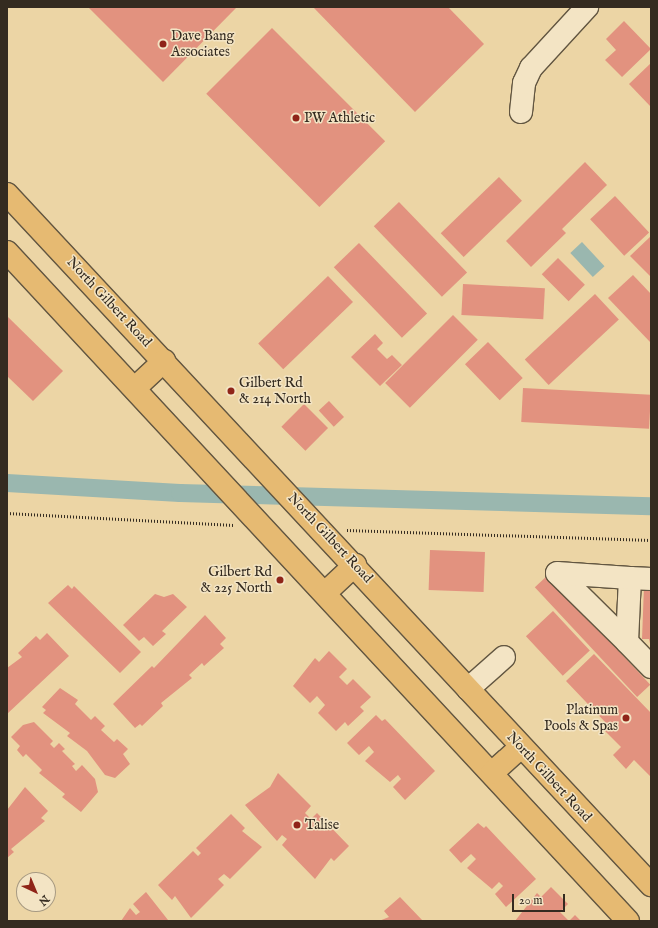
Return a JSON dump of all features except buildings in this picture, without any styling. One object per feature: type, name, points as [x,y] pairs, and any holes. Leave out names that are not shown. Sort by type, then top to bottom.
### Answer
[{"type":"main road","name":"North Gilbert Road","points":[[7,194],[323,530],[521,747],[649,880]]},
{"type":"main road","points":[[7,252],[266,527],[628,921]]},
{"type":"main road","points":[[135,388],[164,361]]},
{"type":"main road","points":[[326,592],[355,565]]},
{"type":"main road","points":[[492,773],[521,747]]},
{"type":"street","points":[[521,112],[524,83],[531,68],[587,7]]},
{"type":"street","points":[[628,642],[640,579],[557,573],[628,642],[651,667]]},
{"type":"street","points":[[468,689],[504,656]]},
{"type":"water","points":[[582,242],[605,266],[593,277],[570,253]]},
{"type":"waterway","points":[[7,483],[180,493],[651,506]]},
{"type":"place","name":"Dave Bang Associates","points":[[163,44]]},
{"type":"place","name":"PW Athletic","points":[[296,118]]},
{"type":"place","name":"Gilbert Rd & 214 North","points":[[231,391]]},
{"type":"place","name":"Gilbert Rd & 225 North","points":[[280,580]]},
{"type":"place","name":"Platinum Pools & Spas","points":[[626,718]]},
{"type":"place","name":"Talise","points":[[297,825]]}]
